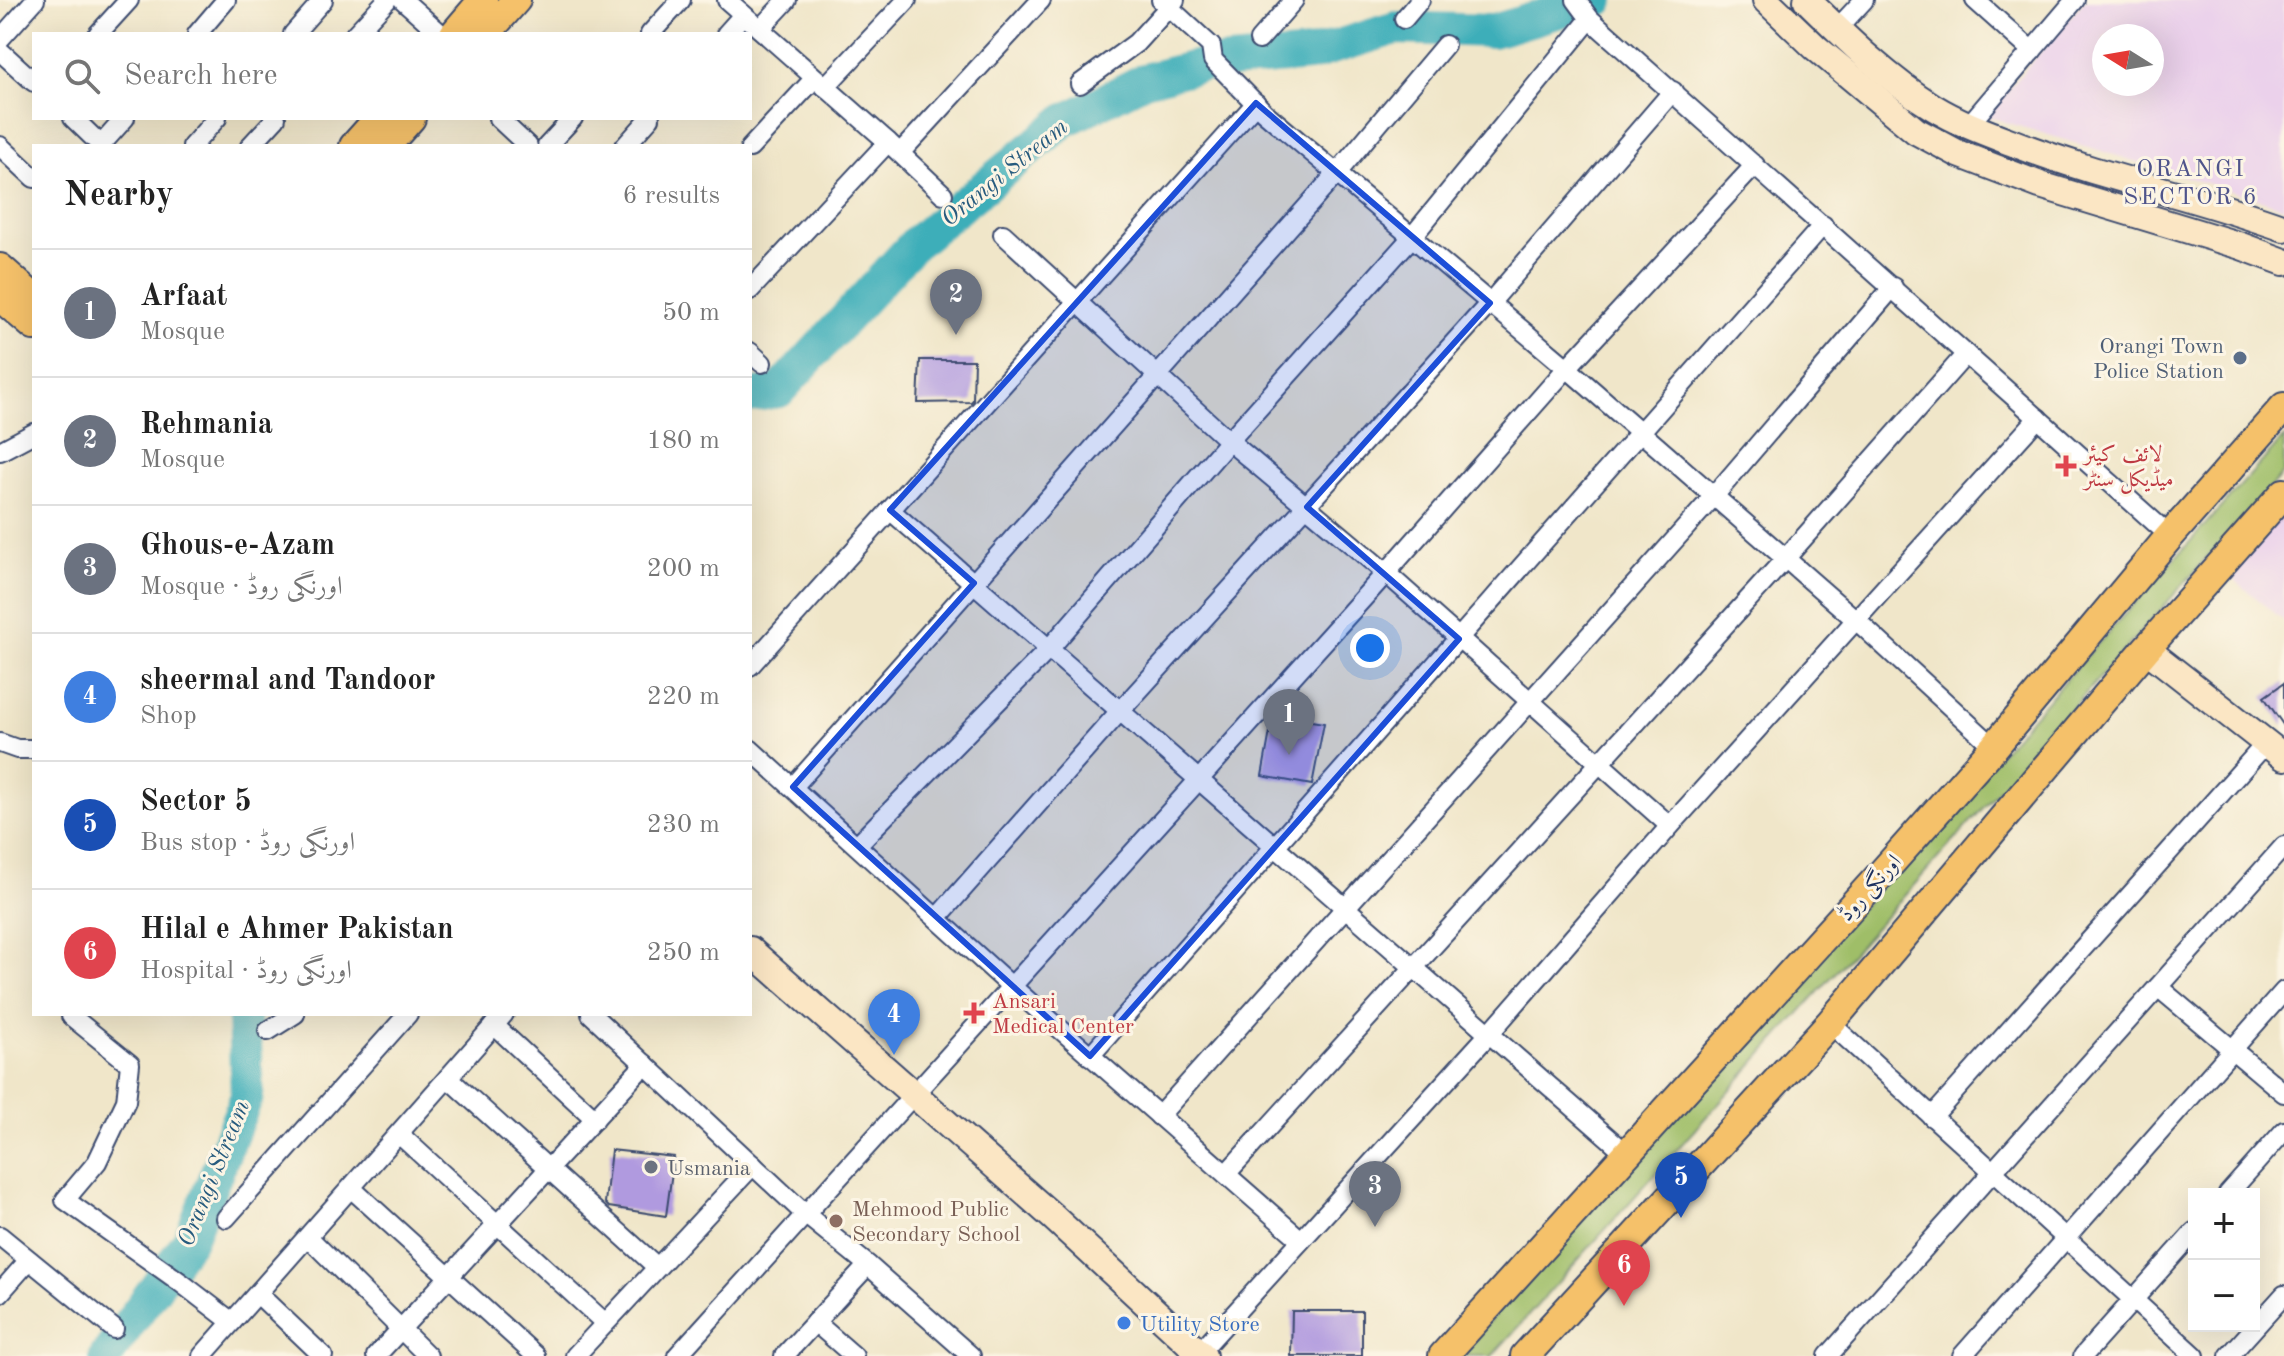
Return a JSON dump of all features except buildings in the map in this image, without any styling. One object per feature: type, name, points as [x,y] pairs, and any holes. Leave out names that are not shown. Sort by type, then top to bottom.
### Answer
[{"type":"main road","points":[[456,32],[483,0]]},
{"type":"main road","points":[[488,32],[516,0]]},
{"type":"main road","points":[[1766,0],[1815,47],[1916,131],[1959,154],[2040,185],[2284,262]]},
{"type":"main road","points":[[1807,0],[1889,76],[1932,107],[1968,126],[2048,157],[2284,228]]},
{"type":"main road","points":[[356,144],[377,120]]},
{"type":"main road","points":[[388,144],[409,120]]},
{"type":"main road","points":[[0,268],[32,323]]},
{"type":"main road","name":"اورنگی روڈ","points":[[1443,1356],[1994,747],[2170,536],[2284,407]]},
{"type":"main road","points":[[1525,1356],[1830,1023],[2146,649],[2284,493]]},
{"type":"main road","points":[[2146,649],[2275,750]]},
{"type":"main road","points":[[752,952],[1053,1217],[1200,1355]]},
{"type":"street","points":[[0,39],[35,0]]},
{"type":"street","points":[[100,32],[129,0]]},
{"type":"street","points":[[199,32],[226,0]]},
{"type":"street","points":[[295,32],[323,0]]},
{"type":"street","points":[[357,32],[387,0]]},
{"type":"street","points":[[403,0],[439,32]]},
{"type":"street","points":[[652,32],[681,0]]},
{"type":"street","points":[[727,0],[943,194]]},
{"type":"street","points":[[760,29],[787,0]]},
{"type":"street","points":[[752,146],[907,0]]},
{"type":"street","points":[[752,288],[1041,0]]},
{"type":"street","points":[[1259,40],[1294,0]]},
{"type":"street","points":[[1404,19],[1420,0]]},
{"type":"street","points":[[1576,0],[1590,19],[2170,536]]},
{"type":"street","points":[[1837,29],[1864,0]]},
{"type":"street","points":[[1975,0],[2032,51]]},
{"type":"street","points":[[1968,126],[2075,0]]},
{"type":"street","points":[[1080,84],[1136,43],[1168,2],[1211,46],[1213,60],[1260,108],[1642,433],[1856,620],[1994,747]]},
{"type":"street","points":[[728,32],[743,15]]},
{"type":"street","points":[[857,845],[1049,649],[1229,441],[1412,237],[1590,19]]},
{"type":"street","points":[[793,787],[1337,173],[1445,45]]},
{"type":"street","points":[[0,51],[32,80]]},
{"type":"street","points":[[937,918],[1490,303],[1673,91]]},
{"type":"street","points":[[752,664],[1077,302],[1260,108]]},
{"type":"street","points":[[75,120],[100,144]]},
{"type":"street","points":[[104,144],[123,120]]},
{"type":"street","points":[[194,144],[215,120]]},
{"type":"street","points":[[252,144],[274,120]]},
{"type":"street","points":[[500,120],[526,144]]},
{"type":"street","points":[[549,144],[571,120]]},
{"type":"street","points":[[627,144],[648,120]]},
{"type":"street","points":[[0,146],[32,176]]},
{"type":"street","points":[[677,1356],[1386,573],[1567,368],[1755,165]]},
{"type":"street","points":[[1090,1056],[1823,225]]},
{"type":"street","points":[[1003,234],[1229,441],[1386,573],[1670,826]]},
{"type":"street","points":[[1159,1116],[1714,496],[1893,287]]},
{"type":"street","points":[[1226,1174],[1785,559],[1966,354]]},
{"type":"street","points":[[1200,1355],[2038,418]]},
{"type":"street","points":[[0,451],[32,434]]},
{"type":"street","points":[[890,510],[1627,1154]]},
{"type":"street","points":[[0,743],[17,749],[32,749]]},
{"type":"street","points":[[1932,1117],[2275,750]]},
{"type":"street","points":[[752,751],[1011,986],[1301,1240]]},
{"type":"street","points":[[1828,1356],[2284,846]]},
{"type":"street","points":[[2158,987],[2284,1093]]},
{"type":"street","points":[[1962,1356],[2284,991]]},
{"type":"street","points":[[71,1016],[130,1064],[126,1101],[97,1162],[65,1200],[232,1322]]},
{"type":"street","points":[[268,1031],[292,1016]]},
{"type":"street","points":[[226,1218],[406,1016]]},
{"type":"street","points":[[593,1016],[805,1214],[971,1356]]},
{"type":"street","points":[[213,1352],[232,1322],[499,1020],[595,1119]]},
{"type":"street","points":[[1830,1023],[2195,1356]]},
{"type":"street","points":[[376,1356],[645,1064]]},
{"type":"street","points":[[448,1078],[657,1267]]},
{"type":"street","points":[[2233,1188],[2284,1131]]},
{"type":"street","points":[[399,1134],[605,1323]]},
{"type":"street","points":[[579,1354],[753,1165]]},
{"type":"street","points":[[351,1188],[536,1356]]},
{"type":"street","points":[[0,1236],[114,1329]]},
{"type":"street","points":[[308,1237],[428,1356]]},
{"type":"street","points":[[2083,1356],[2188,1239]]},
{"type":"street","points":[[0,1293],[29,1260]]},
{"type":"street","points":[[784,1356],[868,1265]]},
{"type":"street","points":[[258,1294],[323,1356]]},
{"type":"street","points":[[2229,1356],[2284,1295]]},
{"type":"street","points":[[815,1322],[854,1356]]},
{"type":"highlighted area","points":[[1256,103],[1490,303],[1307,507],[1459,639],[1090,1056],[793,787],[974,583],[890,510]]},
{"type":"shaded area","points":[[2085,0],[2284,0],[2284,207],[1986,116]]},
{"type":"shaded area","points":[[2284,493],[2284,621],[2219,567]]},
{"type":"green space","points":[[2284,437],[2284,472],[1492,1356],[1458,1356]]},
{"type":"waterway","name":"Orangi Stream","points":[[752,396],[779,391],[914,244],[1064,121],[1144,80],[1207,64],[1309,55],[1396,28],[1493,31],[1598,0]]},
{"type":"waterway","name":"Orangi Stream","points":[[106,1356],[190,1239],[247,1096],[244,1016]]},
{"type":"place","name":"Rehmania","points":[[956,335]]},
{"type":"place","name":"Orangi Town Police Station","points":[[2240,358]]},
{"type":"place","name":"لائف کیئر میڈیکل سنٹر","points":[[2066,466]]},
{"type":"place","name":"Arfaat","points":[[1289,755]]},
{"type":"place","name":"Ansari Medical Center","points":[[974,1013]]},
{"type":"place","name":"sheermal and Tandoor","points":[[894,1055]]},
{"type":"place","name":"Usmania","points":[[651,1167]]},
{"type":"place","name":"Sector 5","points":[[1681,1218]]},
{"type":"place","name":"Mehmood Public Secondary School","points":[[836,1221]]},
{"type":"place","name":"Ghous-e-Azam","points":[[1375,1227]]},
{"type":"place","name":"Hilal e Ahmer Pakistan","points":[[1624,1306]]},
{"type":"place","name":"Utility Store","points":[[1124,1323]]},
{"type":"district","name":"ORANGI SECTOR 6","points":[[2191,182]]}]
